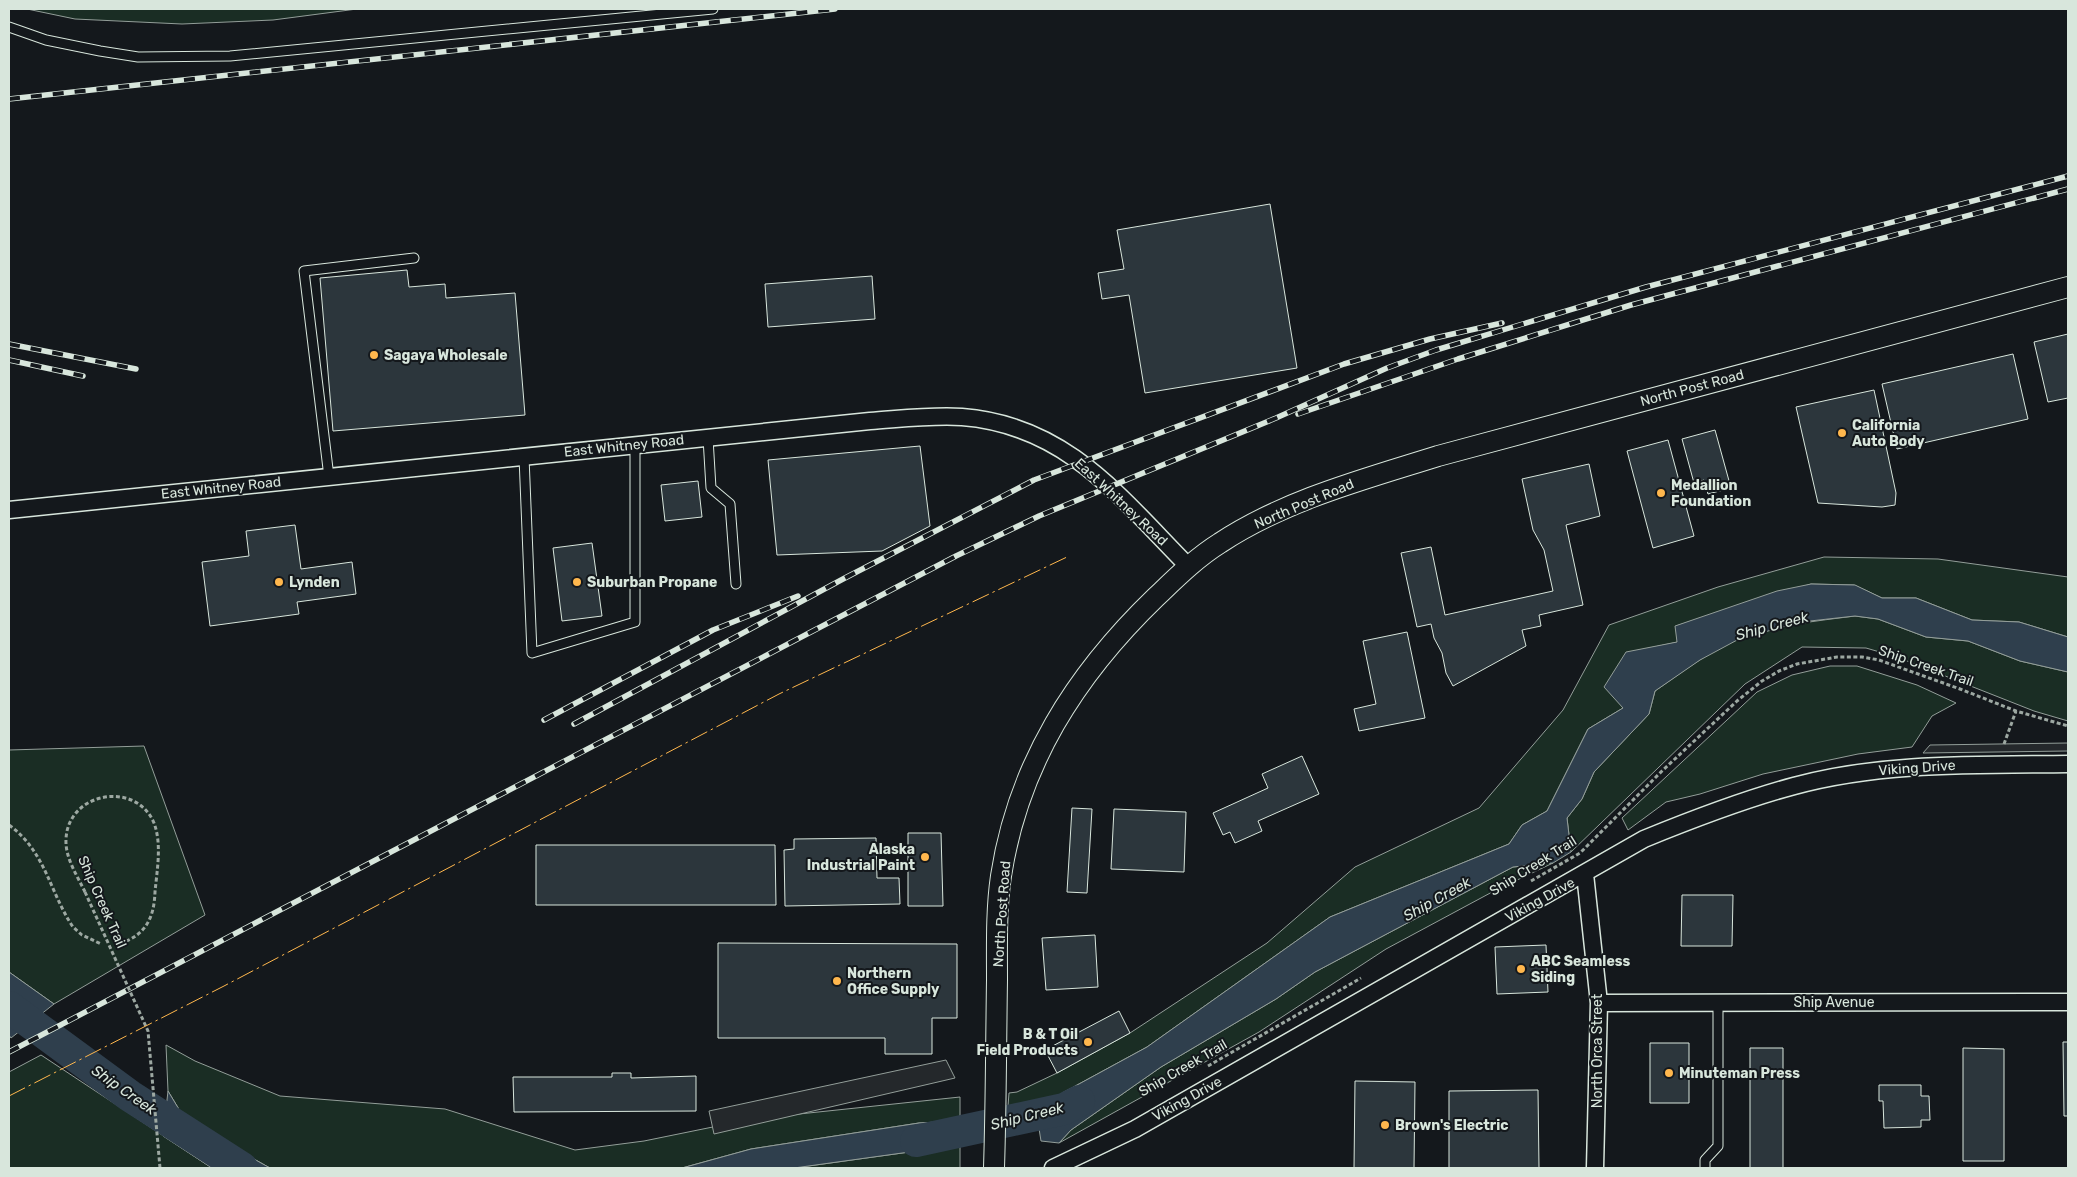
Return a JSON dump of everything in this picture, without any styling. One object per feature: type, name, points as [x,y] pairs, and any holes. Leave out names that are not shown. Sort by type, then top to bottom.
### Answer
[{"type":"street","name":"North Post Road","points":[[994,1166],[998,924],[1001,877],[1015,816],[1025,787],[1054,724],[1078,685],[1113,642],[1188,566],[1221,542],[1266,518],[1367,478],[1438,456],[2068,287]]},
{"type":"street","name":"East Whitney Road","points":[[9,510],[870,421],[961,417],[999,422],[1031,433],[1059,447],[1080,461],[1108,486],[1188,566]]},
{"type":"street","name":"Viking Drive","points":[[1053,1168],[1135,1129],[1644,839],[1703,815],[1794,785],[1868,772],[1932,766],[2068,764]]},
{"type":"street","name":"North Orca Street","points":[[1585,874],[1600,1003],[1596,1168]]},
{"type":"street","name":"Ship Avenue","points":[[1600,1003],[2068,1002]]},
{"type":"lane","points":[[9,27],[46,40],[100,52],[138,57],[230,56],[713,9]]},
{"type":"lane","points":[[329,477],[304,271],[414,258]]},
{"type":"lane","points":[[708,438],[711,488],[730,504],[736,584]]},
{"type":"lane","points":[[524,457],[532,653],[635,622],[635,445]]},
{"type":"lane","points":[[1705,1168],[1705,1160],[1718,1146],[1718,1002]]},
{"type":"path","name":"Ship Creek Trail","points":[[1525,885],[1580,853],[1662,771],[1737,701],[1762,681],[1779,671],[1797,664],[1837,657],[1862,657],[1879,660],[2016,711],[2068,726]]},
{"type":"path","points":[[2004,744],[2016,711]]},
{"type":"path","name":"Ship Creek Trail","points":[[119,944],[126,942],[143,930],[150,920],[154,909],[157,837],[150,816],[143,807],[132,800],[113,796],[96,798],[80,808],[70,822],[66,838],[68,857],[148,1031],[160,1168]]},
{"type":"path","name":"Ship Creek Trail","points":[[9,825],[21,834],[36,852],[73,927],[82,935],[102,944]]},
{"type":"path","name":"Ship Creek Trail","points":[[1203,1069],[1368,974]]},
{"type":"green space","points":[[27,9],[357,9],[273,20],[182,24],[75,19]]},
{"type":"green space","points":[[1824,557],[1938,559],[2068,577],[2068,637],[2019,622],[1972,620],[1916,598],[1882,598],[1854,585],[1811,584],[1676,626],[1678,642],[1626,653],[1623,708],[1588,729],[1547,811],[1522,825],[1509,844],[1330,917],[1147,1047],[1044,1103],[1008,1106],[1009,1093],[1017,1092],[1057,1073],[1130,1033],[1267,943],[1355,867],[1479,808],[1563,710],[1609,625],[1718,587]]},
{"type":"green space","points":[[1855,616],[1878,619],[1926,637],[1968,641],[2020,661],[2068,672],[2068,721],[2034,711],[1897,657],[1866,648],[1802,647],[1745,684],[1571,852],[1567,818],[1582,799],[1594,772],[1649,714],[1655,691],[1706,656],[1739,639],[1782,627]]},
{"type":"green space","points":[[1830,666],[1857,666],[1917,685],[1956,703],[1932,716],[1912,747],[1858,754],[1763,774],[1700,794],[1666,802],[1628,830],[1622,818],[1757,692],[1792,675]]},
{"type":"green space","points":[[144,746],[205,915],[54,1004],[9,972],[9,750]]},
{"type":"green space","points":[[1553,863],[1494,891],[1386,949],[1259,1032],[1059,1143],[1071,1130],[1161,1067],[1276,999],[1315,972],[1513,867]]},
{"type":"green space","points":[[166,1045],[195,1061],[280,1096],[445,1109],[575,1150],[644,1141],[752,1119],[960,1097],[960,1121],[919,1123],[751,1149],[682,1168],[270,1168],[186,1121],[168,1091]]},
{"type":"green space","points":[[41,1055],[212,1168],[9,1168],[9,1072]]},
{"type":"green space","points":[[960,1145],[960,1168],[794,1168]]},
{"type":"shaded area","points":[[2068,743],[2068,751],[1923,753],[1930,745]]},
{"type":"shaded area","points":[[946,1060],[955,1078],[714,1134],[709,1111]]},
{"type":"water","points":[[1811,584],[1855,585],[1882,598],[1916,598],[1972,620],[2019,622],[2068,637],[2068,672],[2020,661],[1968,641],[1926,637],[1878,619],[1855,616],[1801,622],[1739,639],[1700,660],[1655,691],[1649,714],[1594,772],[1582,799],[1567,818],[1571,852],[1553,863],[1513,867],[1315,972],[1276,999],[1161,1067],[1071,1130],[1059,1143],[1041,1141],[1035,1104],[1044,1103],[1147,1047],[1330,917],[1509,844],[1522,825],[1547,811],[1588,729],[1623,708],[1604,687],[1626,652],[1677,642],[1675,626],[1777,591]]},
{"type":"water","points":[[9,972],[54,1004],[11,1038],[9,1035]]},
{"type":"water","points":[[168,1091],[186,1121],[270,1168],[212,1168],[163,1136]]},
{"type":"water","points":[[960,1121],[960,1145],[794,1168],[682,1168],[751,1149],[919,1123]]},
{"type":"building","points":[[1270,204],[1297,368],[1145,393],[1129,295],[1102,299],[1098,273],[1124,269],[1117,230]]},
{"type":"building","points":[[407,270],[409,287],[445,284],[446,298],[515,293],[525,415],[333,431],[320,278]]},
{"type":"building","points":[[872,276],[875,319],[768,327],[765,284]]},
{"type":"building","points":[[2068,334],[2068,398],[2048,402],[2034,342]]},
{"type":"building","points":[[2013,354],[2028,419],[1897,449],[1882,384]]},
{"type":"building","name":"California Auto Body","points":[[1874,390],[1896,493],[1895,505],[1882,507],[1818,503],[1796,407]]},
{"type":"building","points":[[1715,430],[1731,488],[1708,494],[1704,480],[1694,483],[1682,439]]},
{"type":"building","name":"Medallion Foundation","points":[[1668,440],[1694,536],[1653,548],[1627,451]]},
{"type":"building","points":[[920,446],[930,526],[882,551],[777,555],[768,460]]},
{"type":"building","points":[[1589,464],[1600,516],[1566,525],[1583,605],[1539,615],[1541,626],[1522,630],[1526,646],[1453,686],[1446,673],[1442,653],[1434,638],[1431,624],[1417,627],[1401,553],[1431,547],[1445,615],[1553,591],[1544,550],[1533,530],[1522,479]]},
{"type":"building","points":[[698,481],[702,517],[665,521],[661,485]]},
{"type":"building","name":"Lynden","points":[[295,525],[301,569],[352,562],[356,594],[297,602],[299,614],[210,626],[202,562],[249,556],[246,531]]},
{"type":"building","name":"Suburban Propane","points":[[592,543],[602,616],[562,621],[553,548]]},
{"type":"building","points":[[1407,632],[1425,718],[1359,731],[1354,709],[1376,704],[1363,641]]},
{"type":"building","points":[[1302,756],[1319,794],[1258,821],[1262,831],[1235,843],[1230,832],[1223,835],[1213,813],[1268,788],[1262,774]]},
{"type":"building","points":[[1072,808],[1092,809],[1087,893],[1067,892]]},
{"type":"building","points":[[1114,809],[1186,812],[1184,872],[1111,869]]},
{"type":"building","name":"Alaska Industrial Paint","points":[[908,833],[941,833],[943,906],[908,906]]},
{"type":"building","points":[[876,838],[877,878],[899,878],[900,904],[785,906],[784,850],[794,849],[794,839]]},
{"type":"building","points":[[536,845],[775,845],[776,905],[536,905]]},
{"type":"building","points":[[1682,895],[1733,895],[1732,946],[1681,946]]},
{"type":"building","points":[[1095,935],[1098,987],[1046,990],[1042,938]]},
{"type":"building","name":"Northern Office Supply","points":[[718,943],[957,944],[957,1018],[932,1018],[932,1054],[885,1054],[885,1038],[718,1038]]},
{"type":"building","name":"ABC Seamless Siding","points":[[1546,945],[1548,992],[1497,994],[1495,947]]},
{"type":"building","name":"B & T Oil Field Products","points":[[1119,1011],[1130,1033],[1057,1073],[1045,1050]]},
{"type":"building","points":[[2063,1042],[2068,1042],[2068,1116],[2064,1116]]},
{"type":"building","name":"Minuteman Press","points":[[1650,1043],[1689,1043],[1689,1103],[1650,1103]]},
{"type":"building","points":[[1750,1048],[1783,1048],[1783,1168],[1750,1168]]},
{"type":"building","points":[[1963,1048],[2004,1049],[2004,1161],[1963,1161]]},
{"type":"building","points":[[612,1073],[631,1073],[631,1078],[696,1076],[696,1111],[514,1112],[513,1077],[612,1077]]},
{"type":"building","name":"Brown's Electric","points":[[1355,1081],[1415,1082],[1414,1168],[1354,1168]]},
{"type":"building","points":[[1879,1085],[1921,1085],[1921,1096],[1929,1096],[1930,1120],[1921,1120],[1921,1127],[1884,1128],[1883,1101],[1879,1101]]},
{"type":"building","points":[[1538,1090],[1539,1168],[1449,1168],[1449,1091]]},
{"type":"waterway","name":"Ship Creek","points":[[9,1007],[130,1096],[242,1168]]},
{"type":"waterway","name":"Ship Creek","points":[[916,1141],[1064,1109],[1079,1101]]},
{"type":"railway","points":[[9,99],[835,9]]},
{"type":"railway","points":[[9,1052],[956,556],[1039,516],[1276,418],[1387,368],[1436,350],[1646,287],[2068,176]]},
{"type":"railway","points":[[1298,414],[1458,359],[1631,305],[2068,189]]},
{"type":"railway","points":[[574,724],[843,579],[1034,480],[1344,364],[1430,339],[1502,323]]},
{"type":"railway","points":[[9,344],[136,369]]},
{"type":"railway","points":[[9,360],[83,376]]},
{"type":"railway","points":[[544,720],[713,630],[798,596]]},
{"type":"power","points":[[9,1096],[224,986],[779,694],[1067,557]]},
{"type":"place","name":"Sagaya Wholesale","points":[[374,355]]},
{"type":"place","name":"California Auto Body","points":[[1842,433]]},
{"type":"place","name":"Medallion Foundation","points":[[1661,493]]},
{"type":"place","name":"Lynden","points":[[279,582]]},
{"type":"place","name":"Suburban Propane","points":[[577,582]]},
{"type":"place","name":"Alaska Industrial Paint","points":[[925,857]]},
{"type":"place","name":"ABC Seamless Siding","points":[[1521,969]]},
{"type":"place","name":"Northern Office Supply","points":[[837,981]]},
{"type":"place","name":"B & T Oil Field Products","points":[[1088,1042]]},
{"type":"place","name":"Minuteman Press","points":[[1669,1073]]},
{"type":"place","name":"Brown's Electric","points":[[1385,1125]]}]
